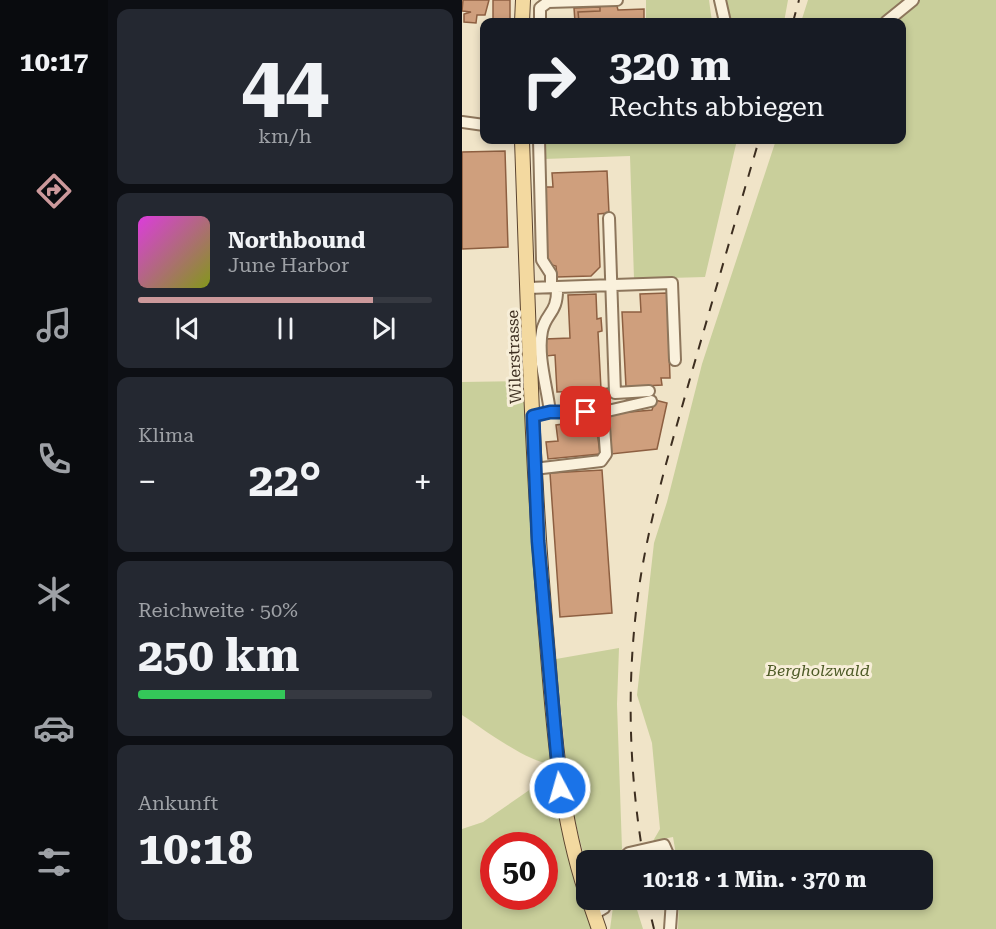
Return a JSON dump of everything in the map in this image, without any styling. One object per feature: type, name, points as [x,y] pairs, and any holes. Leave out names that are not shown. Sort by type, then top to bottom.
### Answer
[{"type":"main road","points":[[522,18],[523,0]]},
{"type":"main road","name":"Wilerstrasse","points":[[522,144],[534,469],[540,561],[560,788],[576,859]]},
{"type":"main road","points":[[593,910],[599,929]]},
{"type":"street","points":[[540,18],[540,8],[548,2],[617,0]]},
{"type":"street","points":[[720,0],[724,18]]},
{"type":"street","points":[[891,18],[913,0]]},
{"type":"street","points":[[462,122],[480,124]]},
{"type":"street","points":[[539,144],[542,260],[551,274],[558,304],[542,329],[550,412]]},
{"type":"street","points":[[533,416],[550,412],[603,412],[650,396],[615,393],[609,218]]},
{"type":"street","points":[[528,288],[672,283],[675,360]]},
{"type":"street","points":[[534,469],[601,461],[606,454],[603,412]]},
{"type":"street","points":[[641,850],[664,844],[666,850]]},
{"type":"street","points":[[594,914],[601,910]]},
{"type":"street","points":[[670,929],[671,910]]},
{"type":"green space","points":[[646,0],[709,0],[711,18],[646,18]]},
{"type":"green space","points":[[725,0],[788,0],[785,18],[728,18]]},
{"type":"green space","name":"Bergholzwald","points":[[808,0],[996,0],[996,929],[678,929],[679,910],[933,910],[933,850],[675,850],[673,837],[653,841],[660,829],[652,743],[637,695],[654,543],[667,502],[702,364],[775,144],[906,144],[906,18],[802,18]]},
{"type":"green space","points":[[544,144],[736,144],[705,277],[634,279],[630,156],[544,159]]},
{"type":"green space","points":[[527,381],[553,763],[545,763],[521,753],[462,715],[462,382]]},
{"type":"green space","points":[[619,648],[617,704],[622,850],[582,850],[570,801],[556,659]]},
{"type":"green space","points":[[539,767],[552,779],[576,873],[576,910],[587,910],[593,929],[462,929],[462,829],[483,822],[541,782]]},
{"type":"green space","points":[[613,910],[637,910],[643,929],[610,929]]},
{"type":"building","points":[[463,0],[489,0],[485,15],[477,15],[476,23],[464,22],[464,14],[471,12],[462,11]]},
{"type":"building","points":[[493,0],[510,0],[510,18],[493,18]]},
{"type":"building","points":[[600,6],[617,6],[618,10],[644,9],[644,18],[579,18],[578,12],[600,11]]},
{"type":"building","points":[[600,7],[600,11],[578,12],[579,18],[575,18],[574,8]]},
{"type":"building","points":[[505,151],[508,247],[462,249],[462,152]]},
{"type":"building","points":[[607,171],[609,213],[598,214],[600,267],[591,276],[557,277],[556,266],[544,263],[541,187],[553,187],[552,173]]},
{"type":"building","points":[[667,293],[670,378],[661,378],[662,385],[626,387],[622,312],[641,312],[640,294]]},
{"type":"building","points":[[596,294],[597,319],[601,318],[602,331],[598,332],[601,389],[608,388],[609,402],[578,404],[578,391],[557,392],[555,355],[546,356],[545,339],[570,338],[568,295]]},
{"type":"building","points":[[655,400],[667,403],[657,449],[611,454],[607,414],[652,410]]},
{"type":"building","points":[[600,415],[602,430],[597,430],[600,454],[548,459],[546,442],[558,441],[556,425],[580,422],[579,420]]},
{"type":"building","points":[[602,470],[612,613],[560,617],[550,473]]},
{"type":"railway","points":[[794,18],[799,0]]},
{"type":"railway","points":[[642,850],[635,792],[631,721],[632,651],[640,581],[669,452],[758,144]]},
{"type":"railway","points":[[649,910],[654,929]]},
{"type":"route","points":[[560,788],[538,541],[533,416],[550,412],[586,412]]}]
